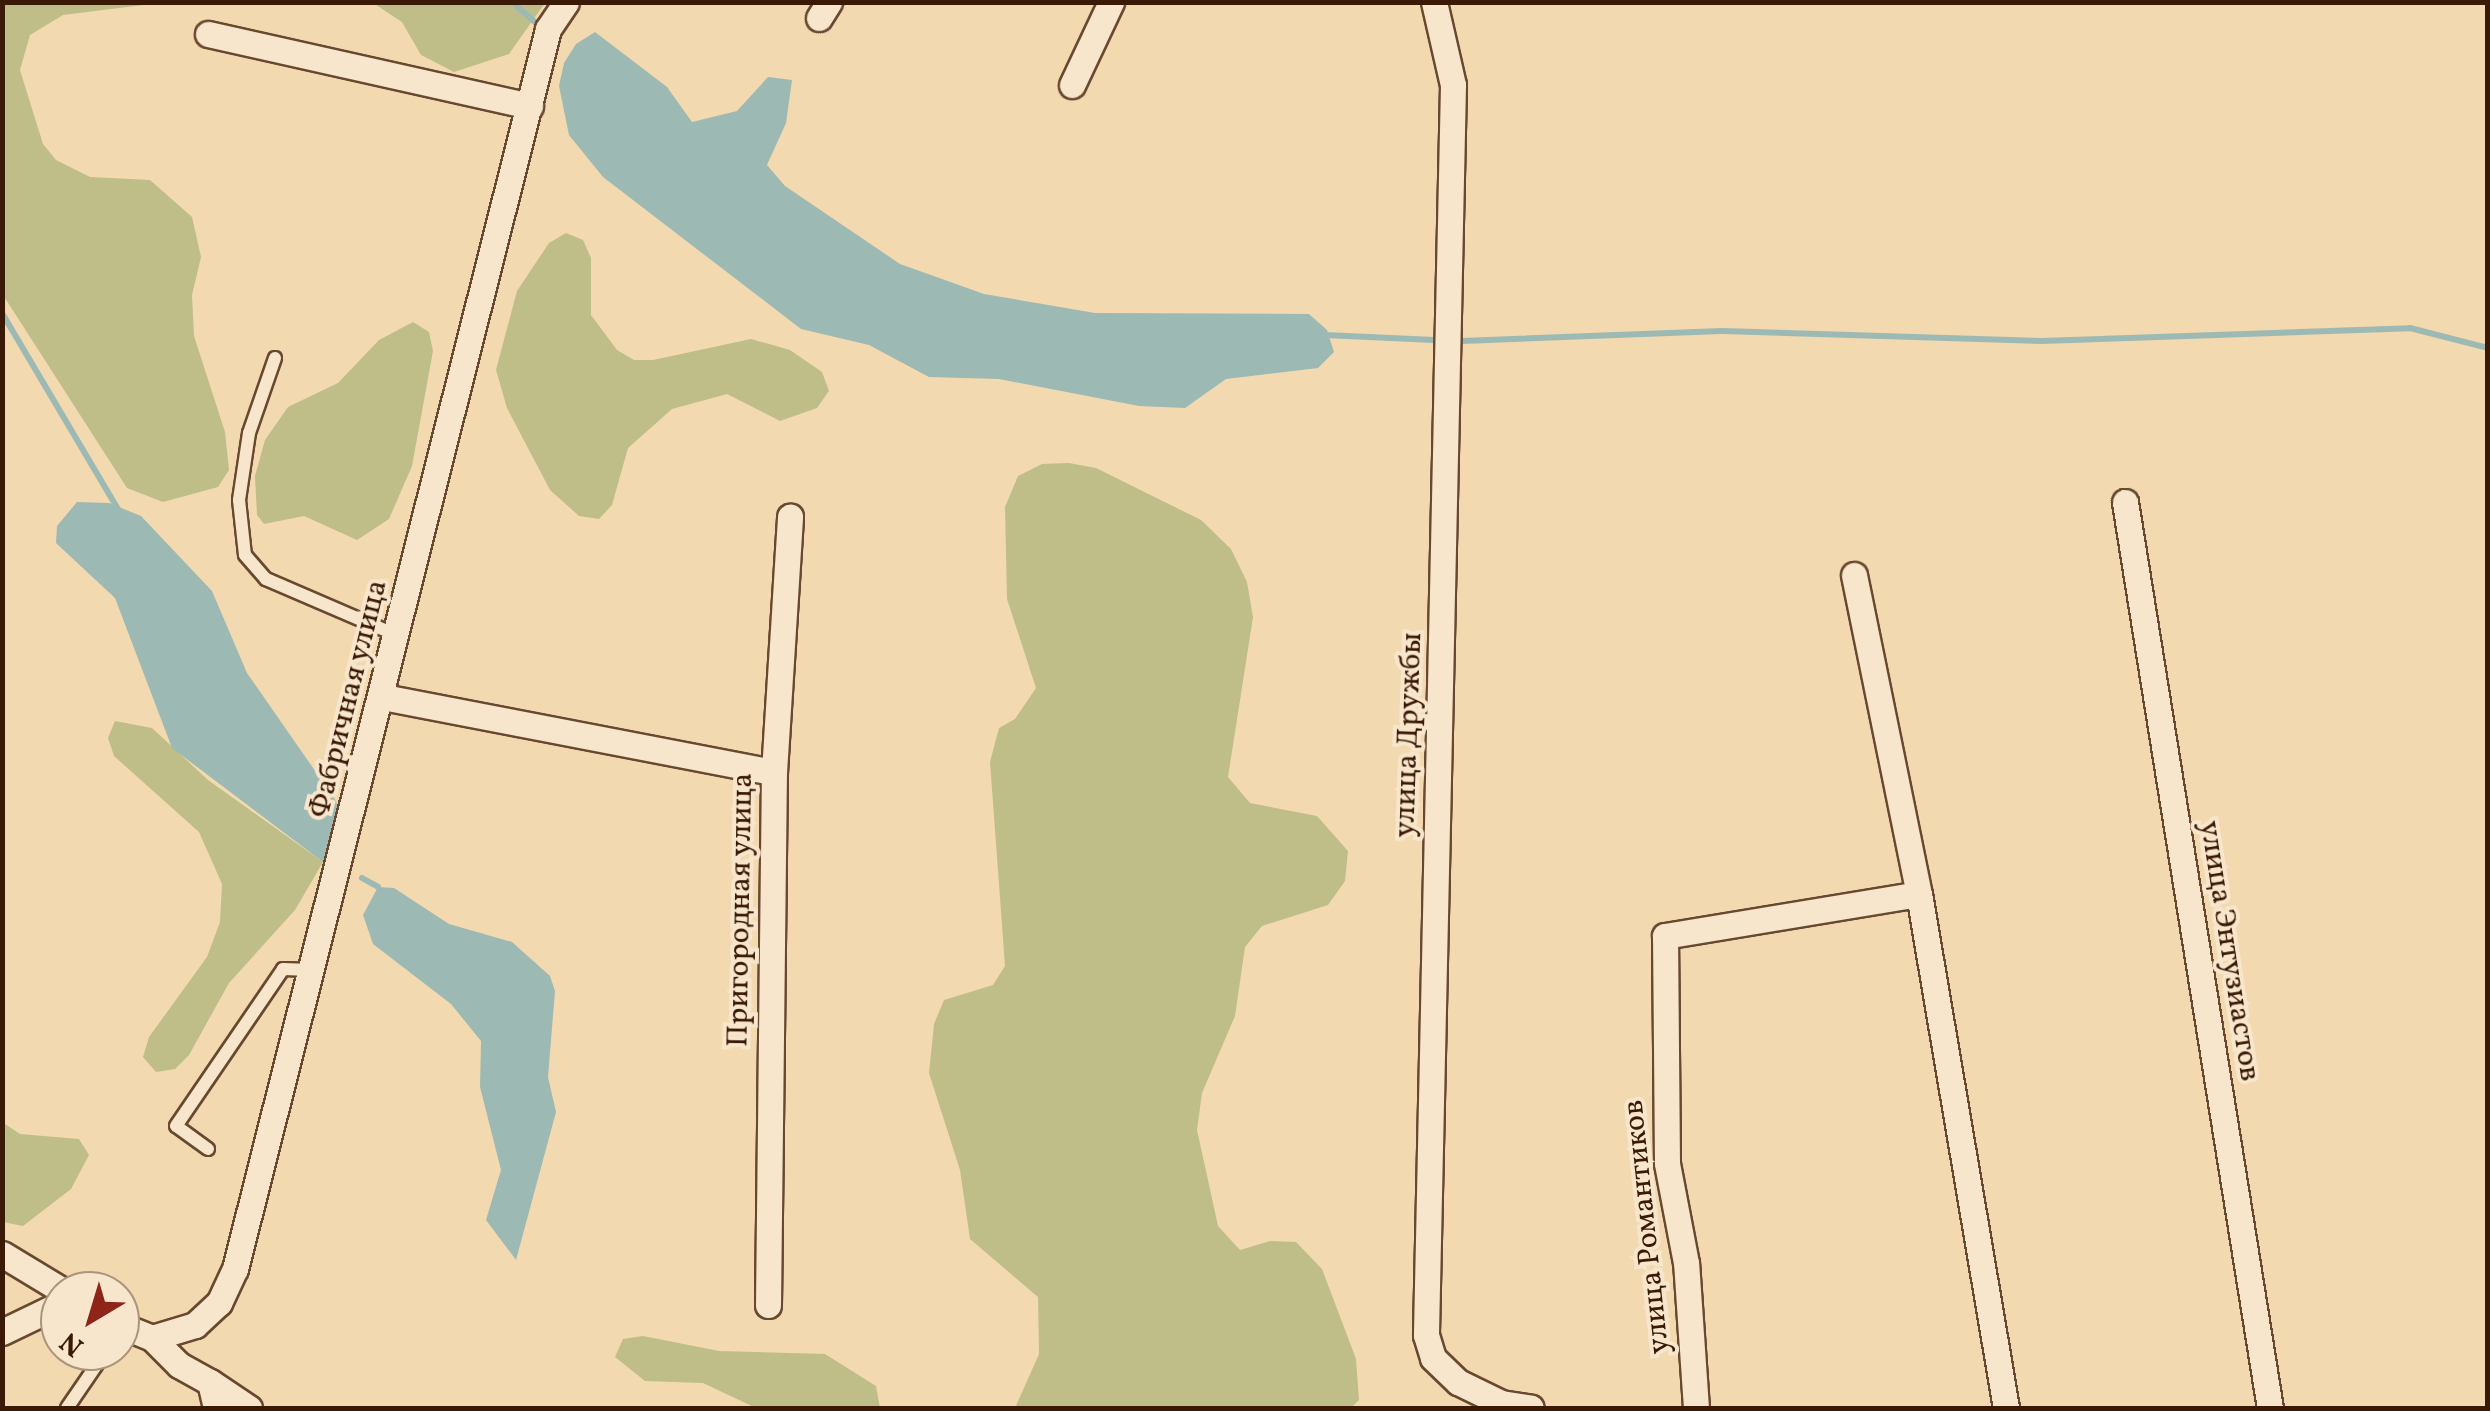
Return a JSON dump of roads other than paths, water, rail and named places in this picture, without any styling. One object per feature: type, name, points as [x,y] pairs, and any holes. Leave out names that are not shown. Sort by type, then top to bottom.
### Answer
[{"type":"street","name":"Фабричная улица","points":[[152,1338],[195,1325],[228,1287],[314,970],[548,29],[566,2]]},
{"type":"street","points":[[1072,85],[1110,2]]},
{"type":"street","name":"улица Дружбы","points":[[1434,2],[1453,86],[1426,1335],[1434,1358],[1458,1382],[1501,1403],[1531,1408]]},
{"type":"street","points":[[208,34],[530,106]]},
{"type":"street","name":"улица Энтузиастов","points":[[2125,502],[2270,1408]]},
{"type":"street","name":"Пригородная улица","points":[[768,1306],[774,772],[790,516]]},
{"type":"street","points":[[1854,575],[1918,894],[2006,1408]]},
{"type":"street","points":[[383,698],[774,772]]},
{"type":"street","name":"улица Романтиков","points":[[1696,1408],[1686,1263],[1667,1163],[1664,936],[1918,894]]},
{"type":"street","points":[[2,1254],[40,1277]]},
{"type":"street","points":[[2,1332],[40,1314]]},
{"type":"street","points":[[140,1334],[152,1338],[179,1365],[249,1408]]},
{"type":"street","points":[[210,1382],[216,1408]]},
{"type":"lane","points":[[275,358],[249,433],[242,483],[246,555],[266,579],[398,636]]},
{"type":"lane","points":[[208,1149],[176,1126],[283,969],[314,970]]},
{"type":"lane","points":[[67,1408],[92,1371]]},
{"type":"water","points":[[595,32],[667,87],[692,122],[737,111],[768,77],[792,80],[786,123],[767,165],[785,186],[900,264],[984,294],[1095,313],[1309,314],[1327,330],[1334,352],[1318,368],[1226,379],[1185,408],[1139,406],[999,379],[929,377],[869,345],[801,329],[603,177],[569,135],[559,86],[564,63],[576,44]]},
{"type":"water","points":[[77,502],[109,503],[141,516],[212,591],[247,673],[336,801],[341,816],[323,862],[172,748],[115,598],[56,543],[57,526]]},
{"type":"water","points":[[378,887],[394,888],[449,924],[512,942],[550,976],[555,991],[548,1077],[556,1112],[516,1260],[486,1220],[501,1170],[480,1087],[481,1041],[451,1004],[373,944],[363,915]]},
{"type":"waterway","points":[[512,2],[536,23]]},
{"type":"waterway","points":[[2,313],[118,509]]},
{"type":"waterway","points":[[1462,341],[1722,331],[2042,341],[2410,328],[2488,348]]},
{"type":"waterway","points":[[1325,335],[1434,340]]},
{"type":"waterway","points":[[362,878],[378,887]]}]
